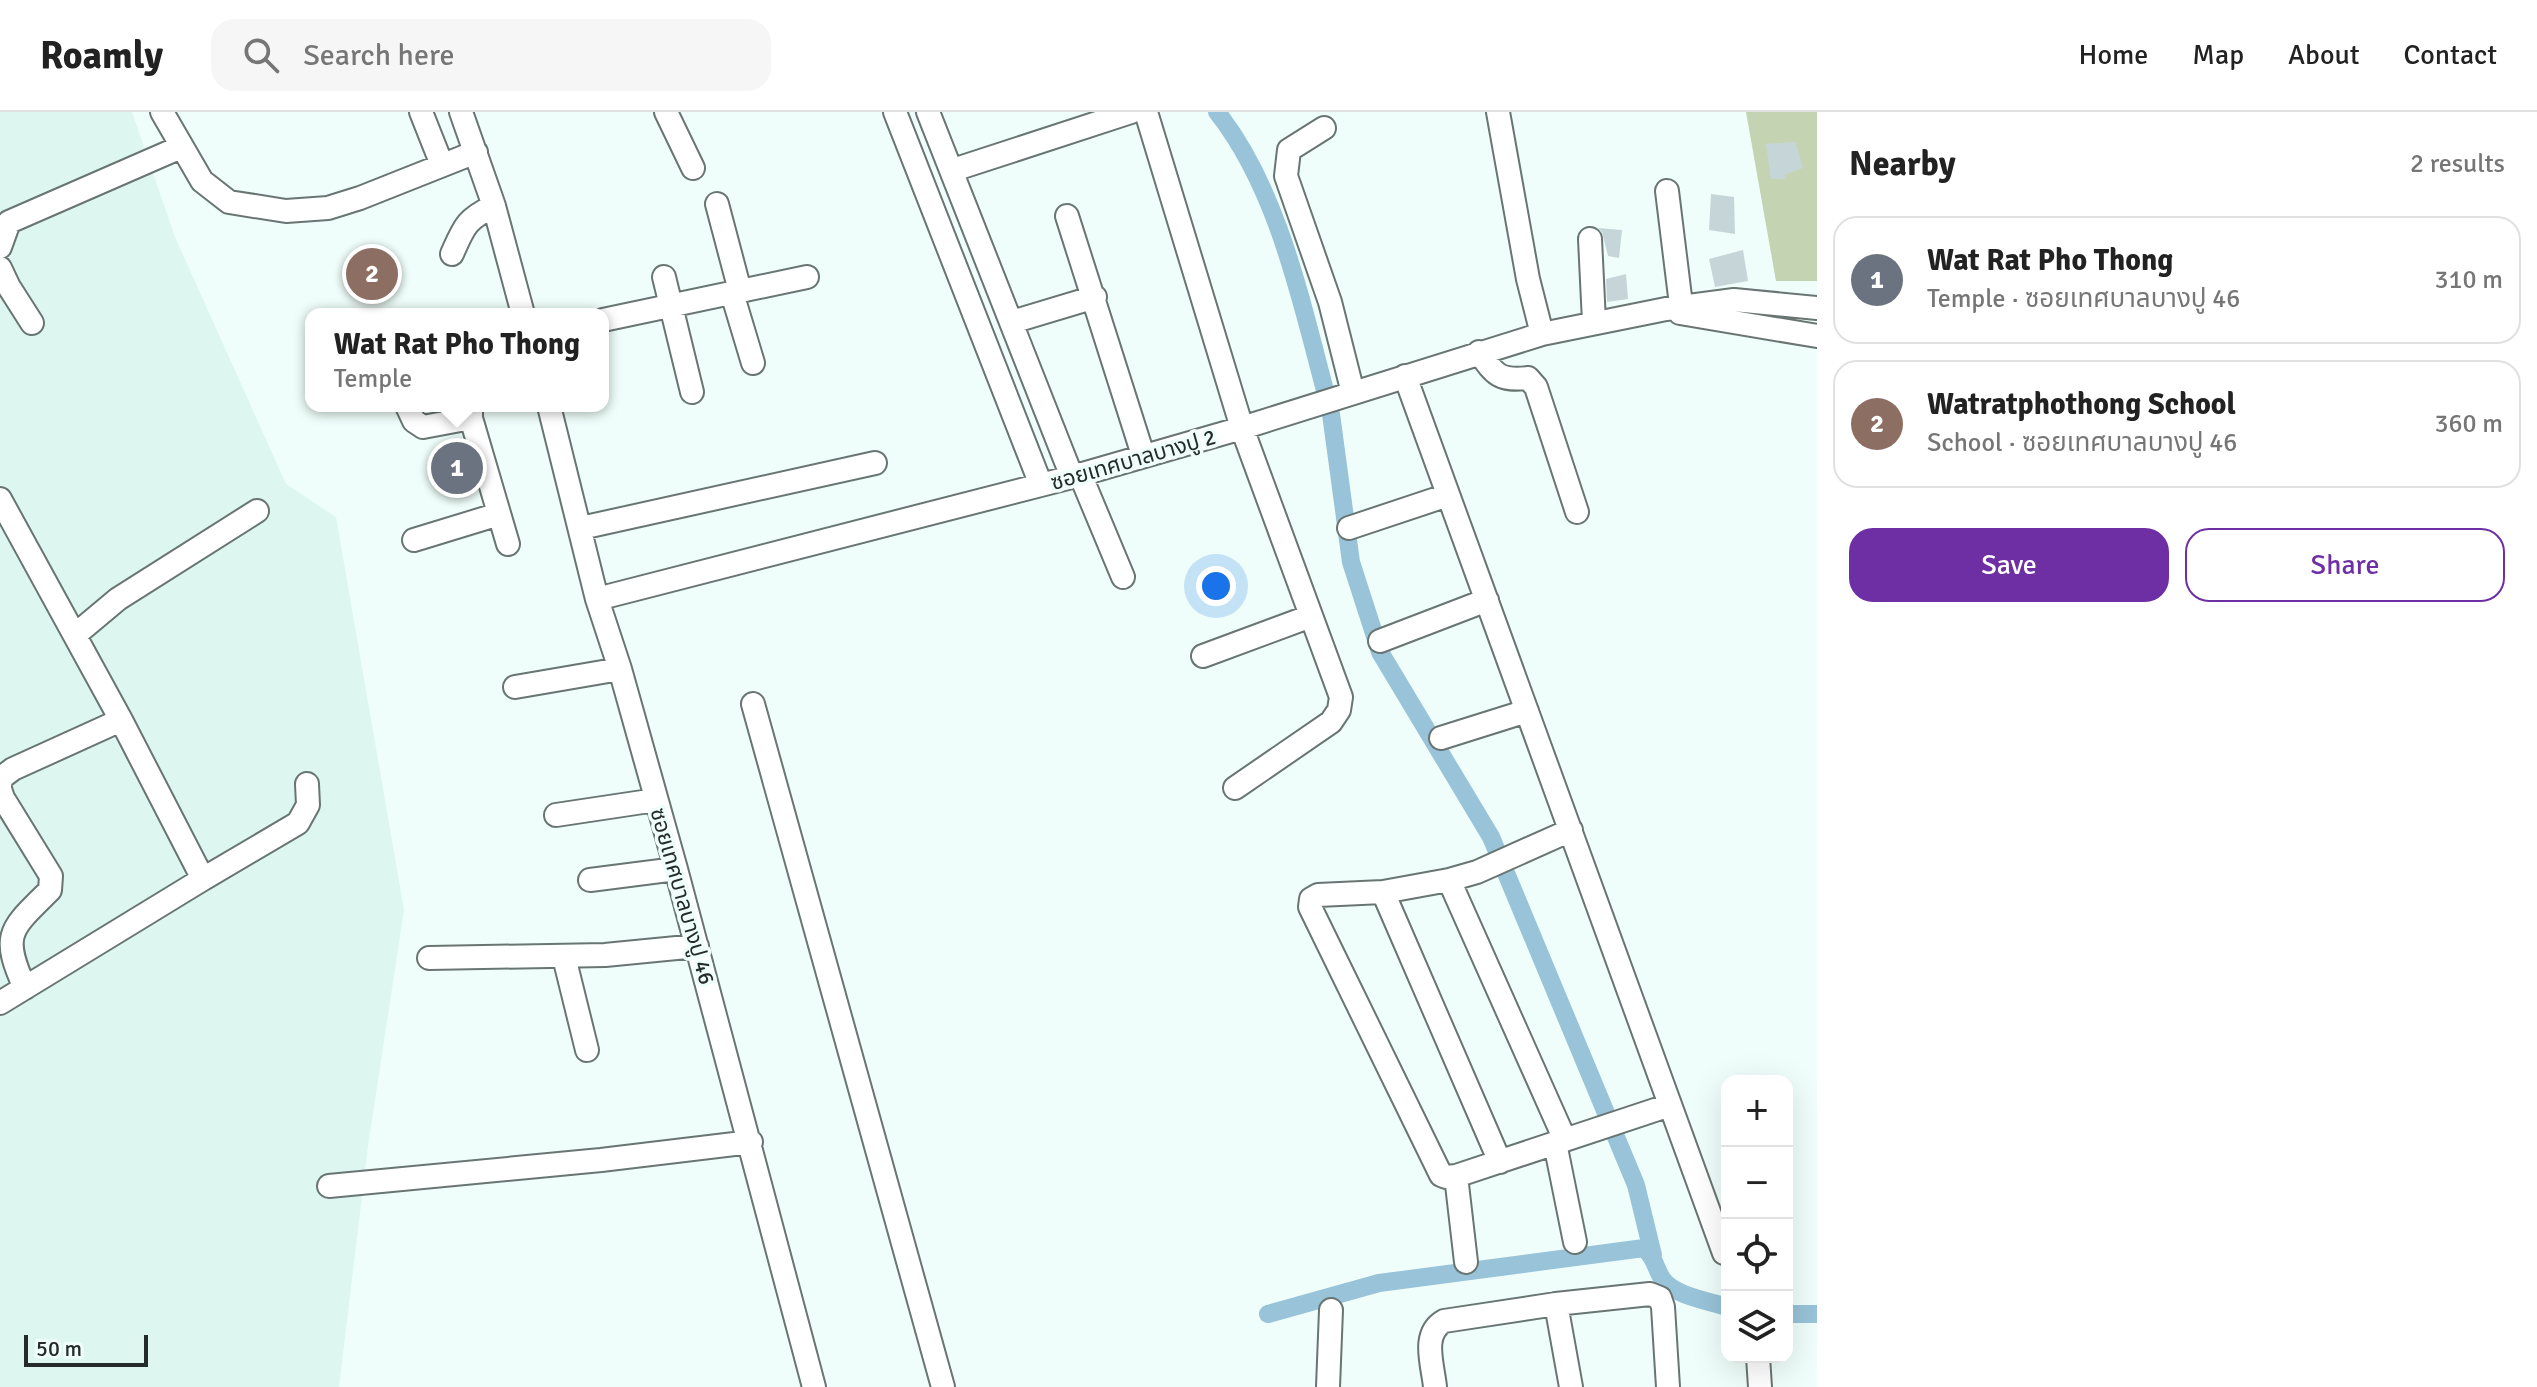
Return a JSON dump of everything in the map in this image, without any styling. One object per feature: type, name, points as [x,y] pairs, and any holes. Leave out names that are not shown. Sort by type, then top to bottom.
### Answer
[{"type":"street","points":[[162,112],[202,181],[229,202],[286,211],[328,208],[476,152]]},
{"type":"street","points":[[421,112],[442,165]]},
{"type":"street","points":[[461,112],[494,206],[521,308]]},
{"type":"street","points":[[666,112],[693,168]]},
{"type":"street","points":[[895,112],[1041,485]]},
{"type":"street","points":[[928,112],[1076,475],[1123,577]]},
{"type":"street","points":[[953,170],[1131,112]]},
{"type":"street","points":[[1146,112],[1242,428],[1341,697],[1339,710],[1331,722],[1235,788]]},
{"type":"street","points":[[1498,112],[1528,279],[1542,334]]},
{"type":"street","points":[[1324,128],[1289,150],[1286,176],[1330,302],[1353,393]]},
{"type":"street","points":[[0,247],[9,222],[181,147]]},
{"type":"street","points":[[1667,191],[1677,310]]},
{"type":"street","points":[[717,204],[753,363]]},
{"type":"street","points":[[452,254],[472,216],[494,206]]},
{"type":"street","points":[[1067,216],[1143,455]]},
{"type":"street","points":[[1590,239],[1594,322]]},
{"type":"street","points":[[0,268],[32,323]]},
{"type":"street","points":[[664,277],[692,392]]},
{"type":"street","points":[[609,319],[807,277]]},
{"type":"street","points":[[1012,322],[1095,297]]},
{"type":"street","name":"ซอยเทศบาลบางปู 2","points":[[597,599],[1041,485],[1242,428],[1542,334],[1594,322],[1734,300],[1817,308]]},
{"type":"street","name":"ซอยเทศบาลบางปู 2","points":[[1677,310],[1817,336]]},
{"type":"street","points":[[1479,352],[1500,377],[1528,378],[1536,387],[1577,512]]},
{"type":"street","points":[[1405,376],[1721,1245]]},
{"type":"street","points":[[410,412],[414,421],[423,427],[471,412],[508,544]]},
{"type":"street","name":"ซอยเทศบาลบางปู 46","points":[[551,412],[597,599],[620,669],[676,869],[814,1387]]},
{"type":"street","points":[[581,528],[875,463]]},
{"type":"street","points":[[1349,528],[1448,495]]},
{"type":"street","points":[[0,499],[121,720],[203,879]]},
{"type":"street","points":[[75,635],[118,599],[257,511]]},
{"type":"street","points":[[414,540],[499,514]]},
{"type":"street","points":[[1380,641],[1487,600]]},
{"type":"street","points":[[1203,656],[1311,616]]},
{"type":"street","points":[[515,687],[620,669]]},
{"type":"street","points":[[753,704],[943,1387]]},
{"type":"street","points":[[1441,738],[1527,711]]},
{"type":"street","points":[[25,988],[14,964],[11,937],[18,920],[50,890],[51,876],[3,798],[1,778],[13,769],[121,720]]},
{"type":"street","points":[[0,1003],[298,823],[308,805],[307,784]]},
{"type":"street","points":[[556,815],[656,800]]},
{"type":"street","points":[[1571,830],[1477,872],[1383,892],[1318,895],[1311,899],[1310,907],[1437,1170],[1446,1177],[1670,1105]]},
{"type":"street","points":[[590,880],[676,869]]},
{"type":"street","points":[[1449,880],[1560,1142],[1575,1242]]},
{"type":"street","points":[[1383,892],[1500,1162]]},
{"type":"street","points":[[429,958],[564,957],[697,946]]},
{"type":"street","points":[[564,957],[587,1050]]},
{"type":"street","points":[[329,1186],[751,1142]]},
{"type":"street","points":[[1456,1176],[1466,1262]]},
{"type":"street","points":[[1435,1387],[1429,1337],[1434,1326],[1444,1321],[1650,1294],[1660,1298],[1663,1307],[1668,1387]]},
{"type":"street","points":[[1556,1304],[1571,1387]]},
{"type":"street","points":[[1328,1387],[1331,1310]]},
{"type":"street","points":[[1758,1363],[1760,1387]]},
{"type":"shaded area","points":[[0,112],[132,112],[175,237],[286,484],[336,517],[404,910],[368,1146],[339,1387],[0,1387]]},
{"type":"green space","points":[[1746,112],[1817,112],[1817,281],[1776,281]]},
{"type":"building","points":[[1795,142],[1803,168],[1784,175],[1786,179],[1771,179],[1766,144]]},
{"type":"building","points":[[1711,194],[1734,197],[1735,234],[1709,230]]},
{"type":"building","points":[[1598,228],[1622,230],[1619,258],[1608,256],[1602,232]]},
{"type":"building","points":[[1743,250],[1748,281],[1715,287],[1709,259]]},
{"type":"building","points":[[1626,274],[1628,299],[1607,302],[1606,279]]},
{"type":"waterway","points":[[1217,112],[1238,142],[1272,211],[1297,284],[1326,394]]},
{"type":"waterway","points":[[1331,414],[1351,562],[1380,652],[1491,837],[1636,1185],[1653,1255]]},
{"type":"waterway","points":[[1268,1314],[1379,1283],[1644,1248],[1668,1286],[1721,1305]]},
{"type":"waterway","points":[[1793,1314],[1817,1314]]},
{"type":"place","name":"Watratphothong School","points":[[372,274]]},
{"type":"place","name":"Wat Rat Pho Thong","points":[[457,468]]}]
